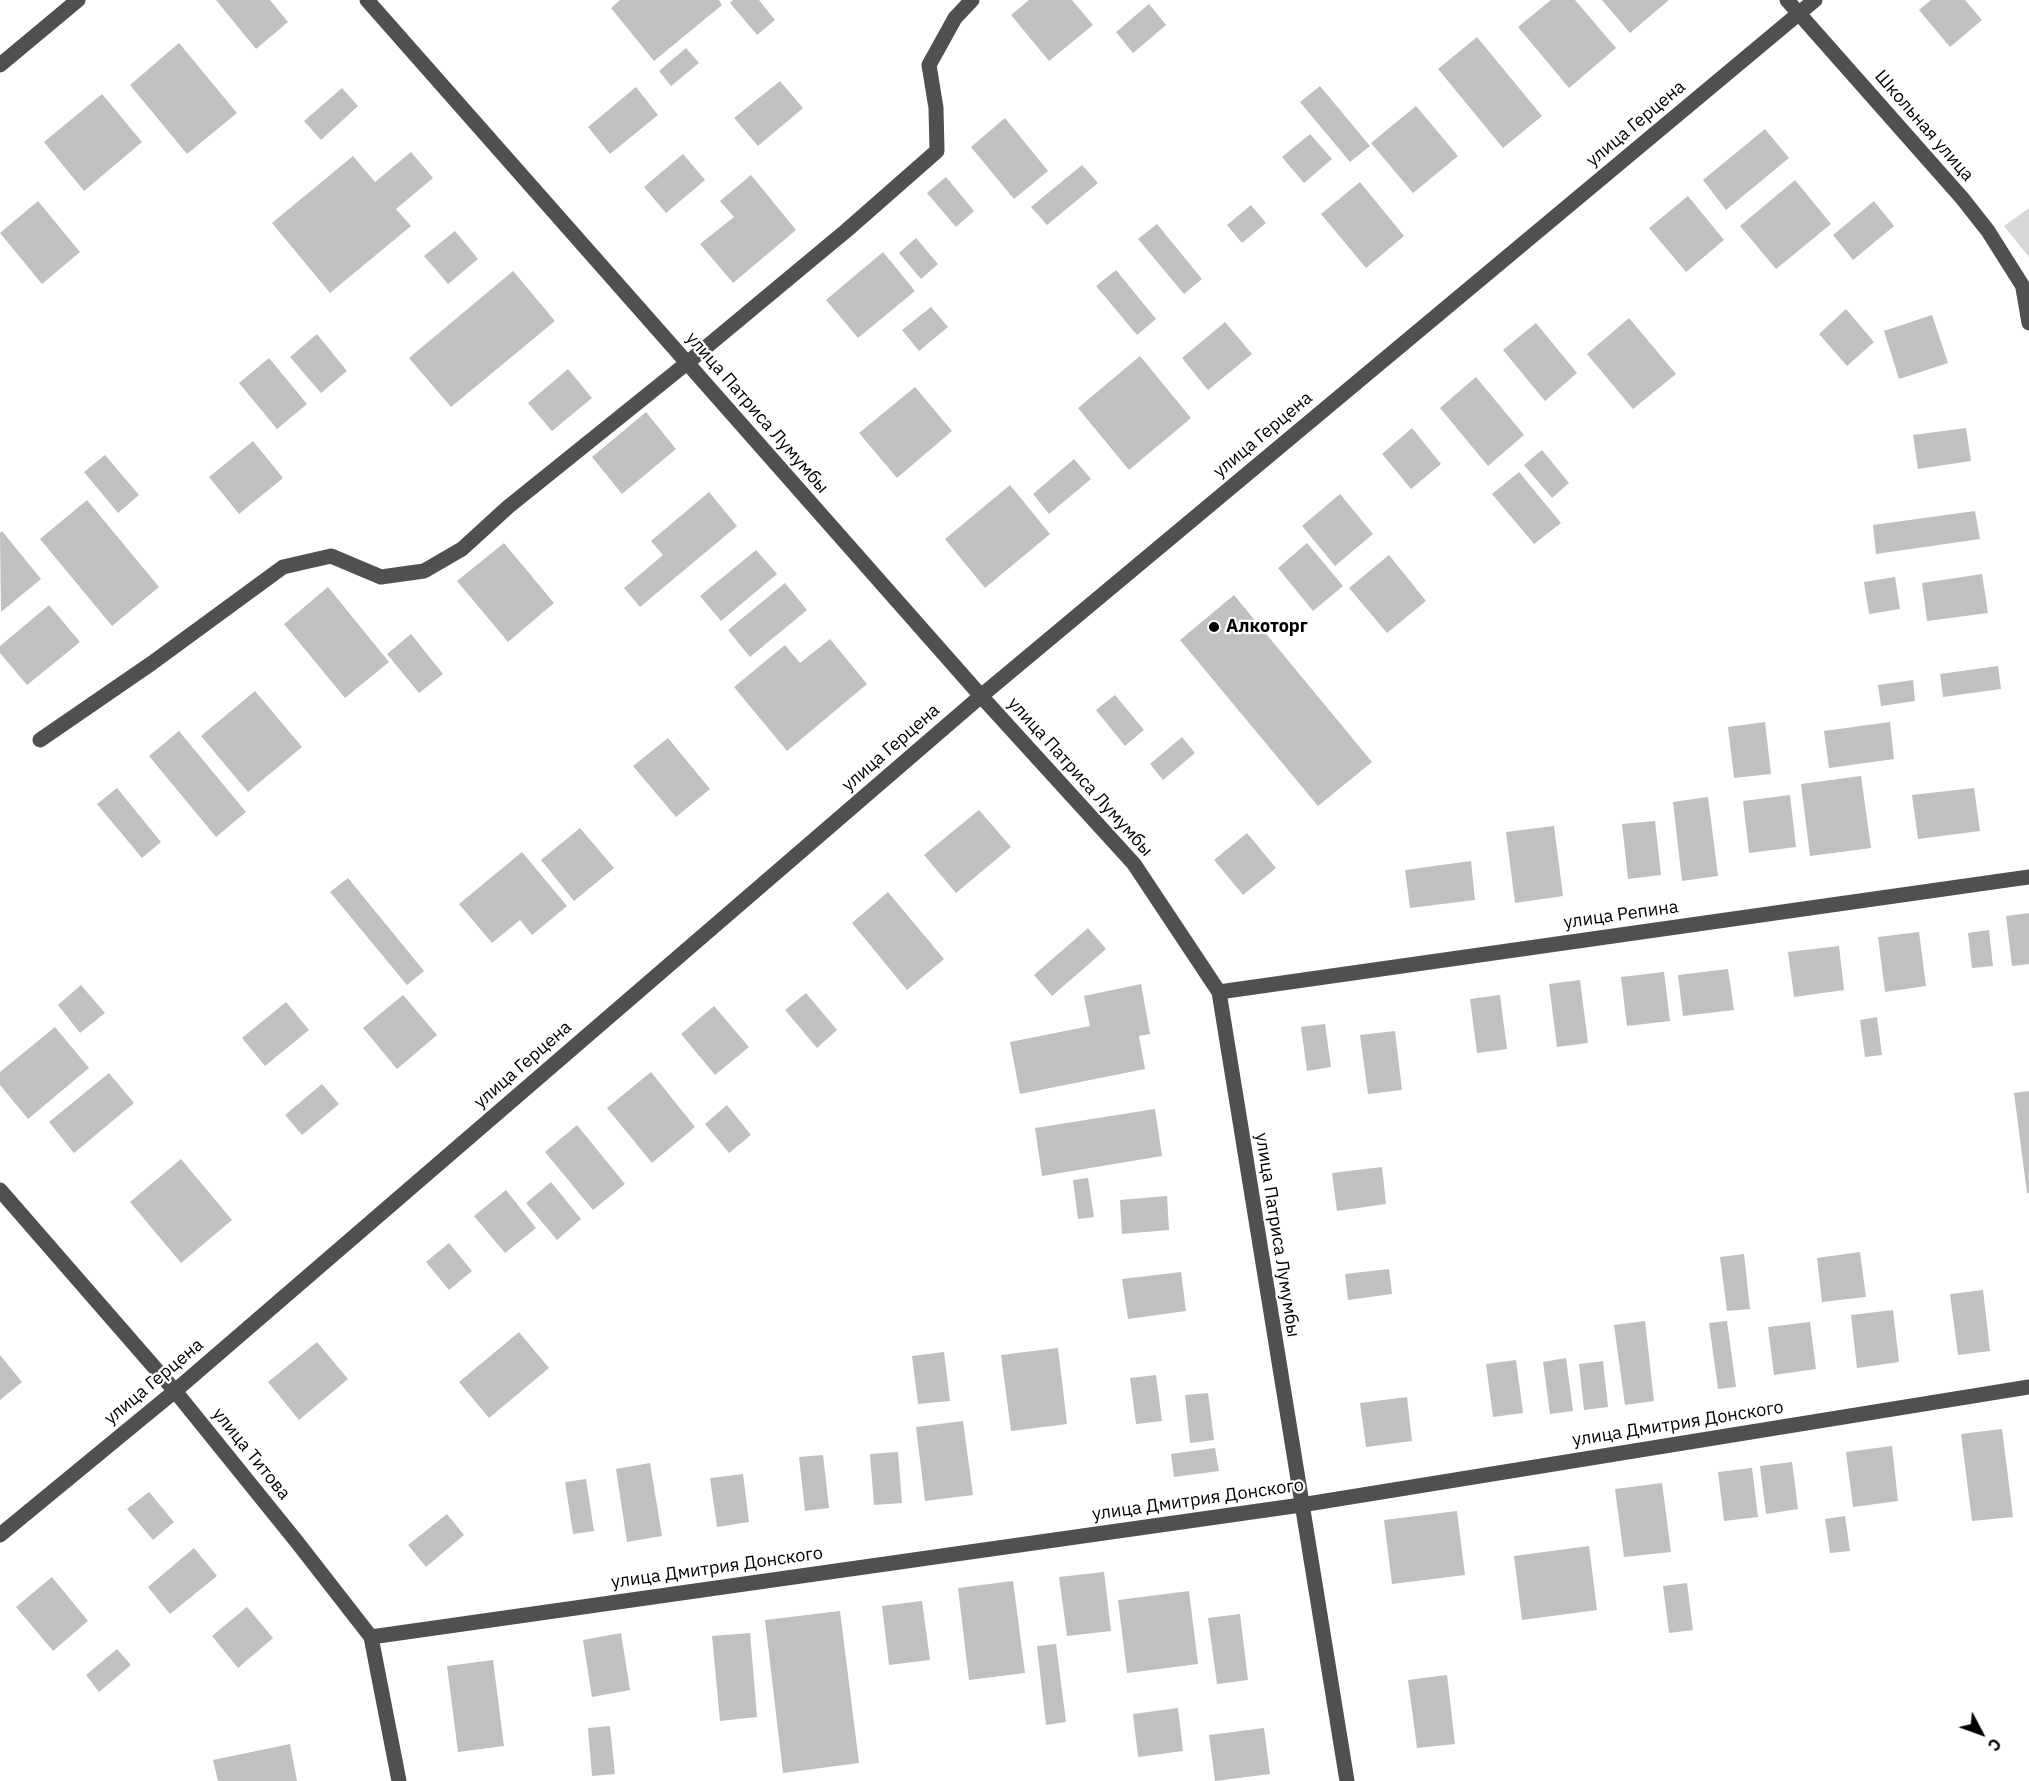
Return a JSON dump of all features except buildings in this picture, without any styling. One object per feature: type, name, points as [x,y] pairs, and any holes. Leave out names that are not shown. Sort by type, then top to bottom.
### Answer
[{"type":"street","points":[[0,65],[78,0]]},
{"type":"street","name":"улица Патриса Лумумбы","points":[[367,0],[981,696],[1134,864],[1219,992],[1300,1505],[1347,1781]]},
{"type":"street","points":[[40,740],[152,663],[283,567],[331,556],[381,577],[424,571],[462,549],[508,507],[847,230],[937,151],[936,108],[929,65],[955,18],[972,0]]},
{"type":"street","name":"Школьная улица","points":[[1787,0],[1962,198],[1988,231],[2026,291],[2029,323]]},
{"type":"street","name":"улица Герцена","points":[[0,1535],[175,1391],[981,696],[1815,0]]},
{"type":"street","name":"улица Репина","points":[[1219,992],[2029,877]]},
{"type":"street","name":"улица Титова","points":[[0,1190],[175,1391],[371,1638],[399,1781]]},
{"type":"street","name":"улица Дмитрия Донского","points":[[371,1638],[1300,1505],[2029,1387]]},
{"type":"shaded area","points":[[2029,208],[2029,257],[2004,226]]},
{"type":"place","name":"Алкоторг","points":[[1214,627]]}]
